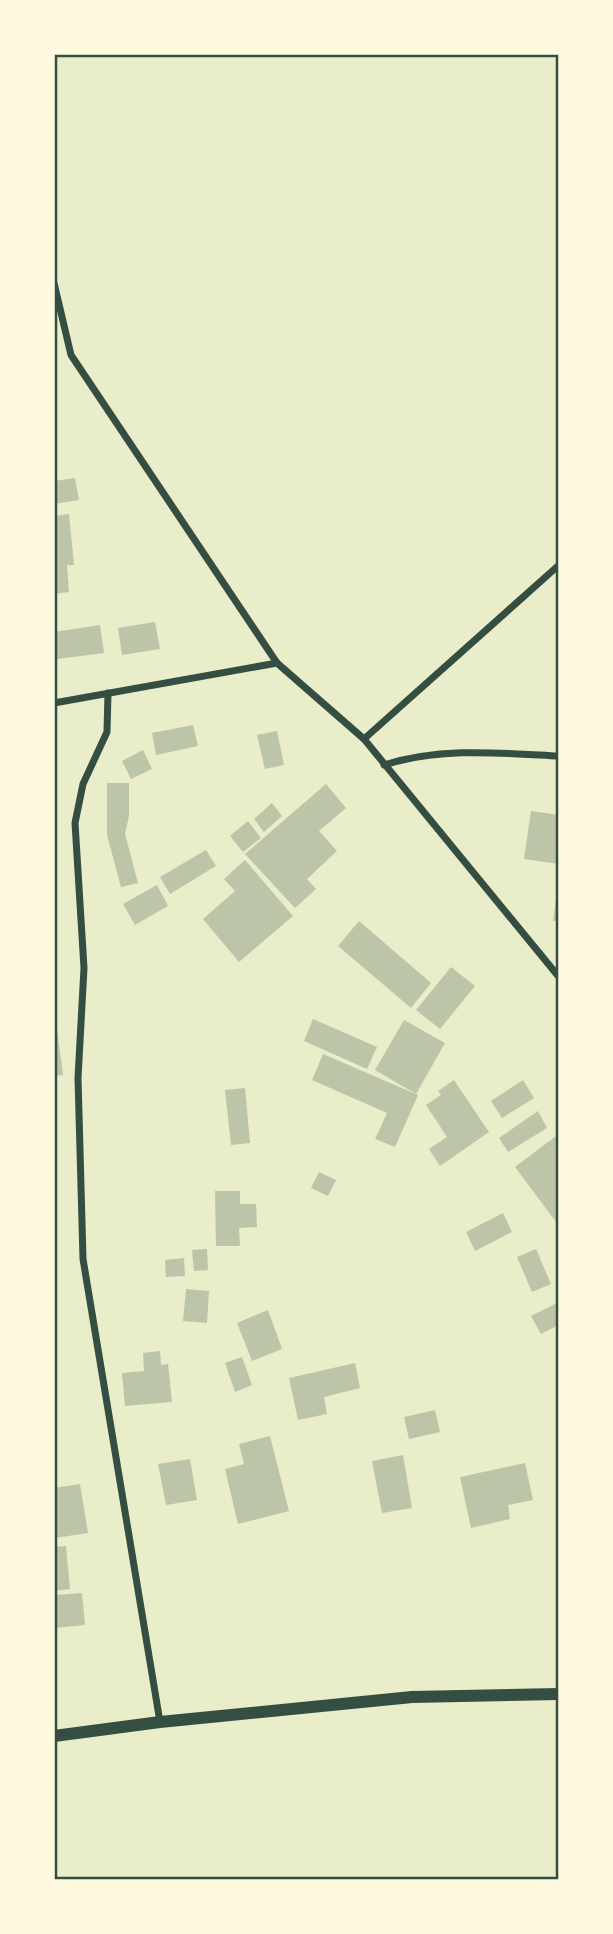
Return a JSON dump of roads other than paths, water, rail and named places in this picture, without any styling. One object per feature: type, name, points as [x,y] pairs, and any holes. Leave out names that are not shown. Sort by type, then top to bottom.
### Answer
[{"type":"street","points":[[54,283],[71,355],[277,663],[364,739],[559,977]]},
{"type":"street","points":[[364,739],[559,565]]},
{"type":"street","points":[[54,703],[277,663]]},
{"type":"street","points":[[108,693],[107,732],[83,784],[75,823],[83,968],[78,1078],[83,1259],[160,1722]]},
{"type":"street","points":[[384,765],[412,756],[463,752],[559,756]]},
{"type":"street","points":[[54,1736],[160,1722],[412,1697],[559,1694]]}]
